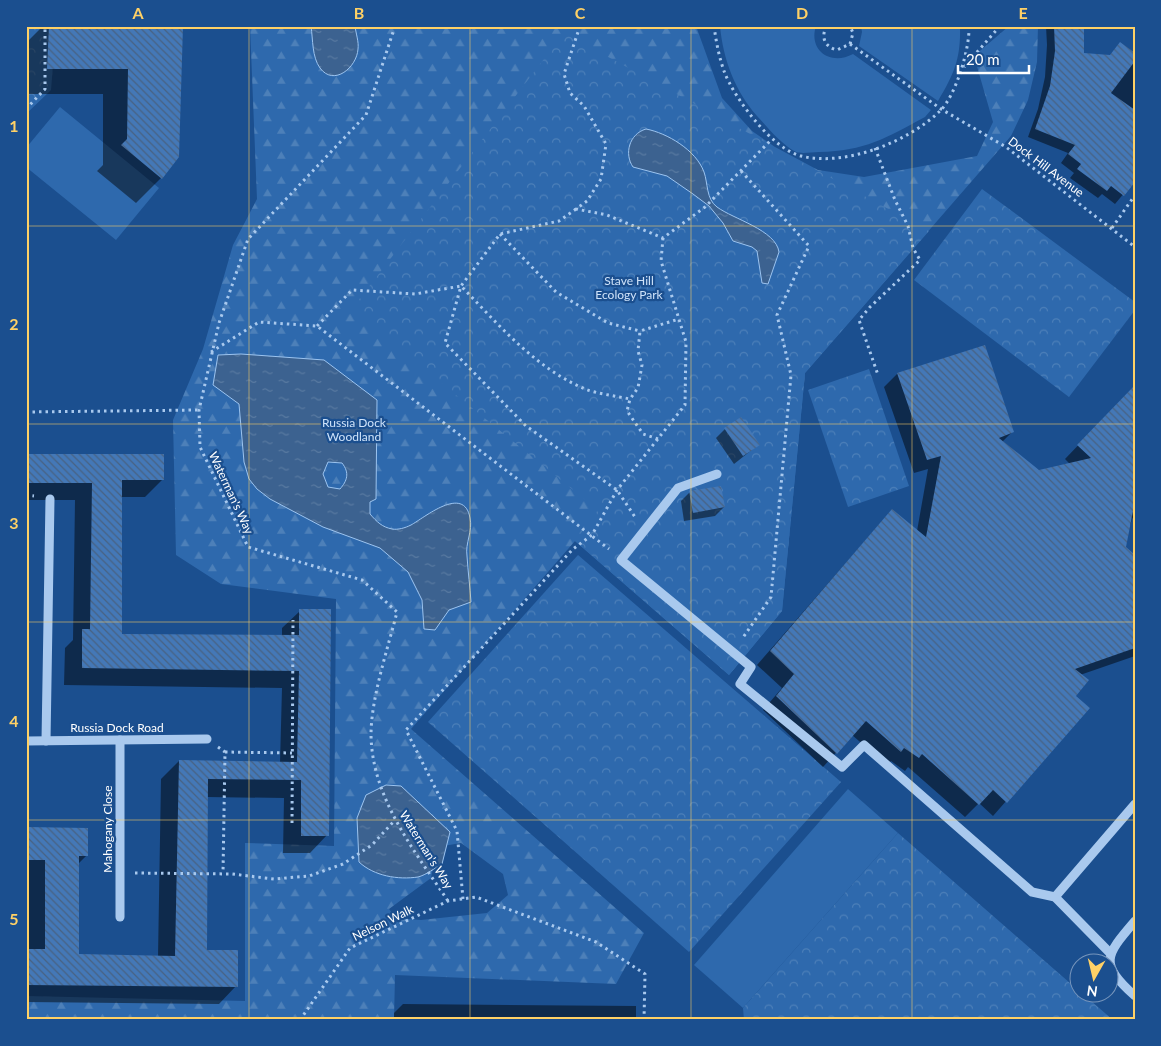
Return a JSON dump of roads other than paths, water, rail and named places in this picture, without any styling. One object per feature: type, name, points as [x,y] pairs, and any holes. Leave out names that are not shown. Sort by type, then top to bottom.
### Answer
[{"type":"street","points":[[717,474],[678,488],[620,560],[751,667],[740,684],[842,767],[864,745],[1032,892],[1055,897],[1110,953]]},
{"type":"street","points":[[46,741],[50,499]]},
{"type":"street","name":"Russia Dock Road","points":[[26,741],[207,739]]},
{"type":"street","name":"Mahogany Close","points":[[120,740],[120,917]]},
{"type":"street","points":[[1055,897],[1135,804]]},
{"type":"street","points":[[1135,921],[1110,953],[1109,963],[1113,974],[1135,996]]},
{"type":"water","points":[[311,26],[355,26],[358,44],[357,56],[349,68],[338,75],[332,76],[320,68],[314,54]]},
{"type":"water","points":[[646,129],[663,134],[688,150],[695,157],[704,172],[713,204],[762,231],[776,244],[779,252],[768,284],[762,283],[757,251],[752,247],[733,241],[723,223],[709,206],[667,176],[633,167],[629,156],[630,145],[636,135]]},
{"type":"water","points":[[241,354],[324,360],[377,400],[376,499],[370,502],[370,514],[382,525],[397,529],[411,525],[443,506],[452,503],[460,504],[466,508],[471,523],[467,551],[471,602],[449,610],[435,630],[424,629],[422,600],[408,572],[380,548],[323,527],[270,499],[257,489],[249,479],[244,462],[239,404],[213,385],[218,355]],"holes":[[[328,462],[342,463],[347,474],[344,483],[340,489],[328,487],[323,474]]]},
{"type":"water","points":[[386,785],[401,786],[450,832],[442,864],[421,876],[402,878],[387,876],[372,871],[359,862],[357,818],[366,795]]},
{"type":"park label","name":"Stave Hill Ecology Park","points":[[629,288]]},
{"type":"park label","name":"Russia Dock Woodland","points":[[354,430]]}]
